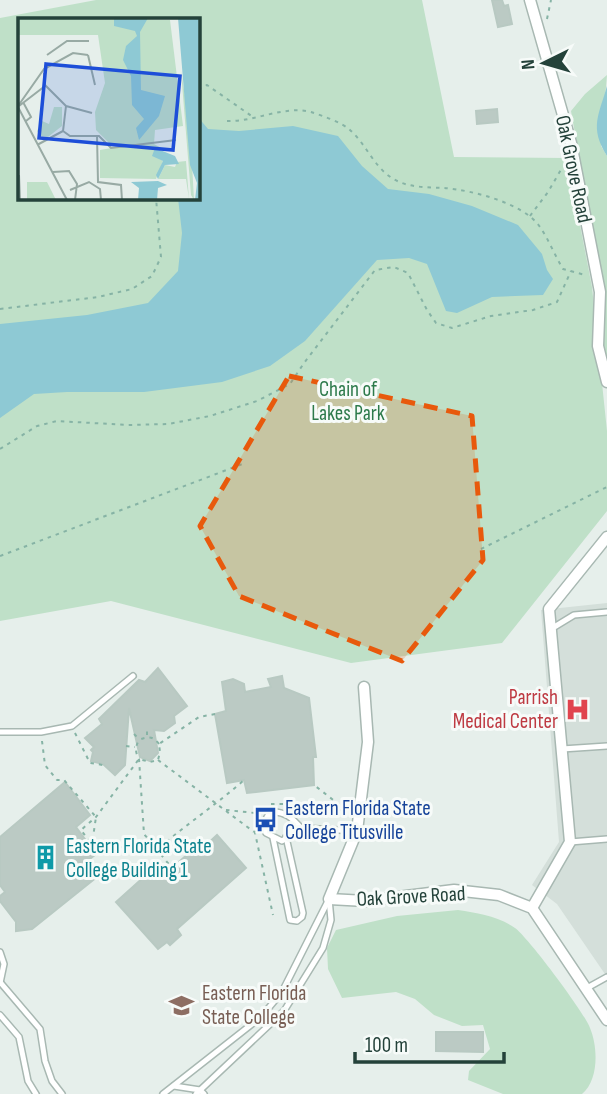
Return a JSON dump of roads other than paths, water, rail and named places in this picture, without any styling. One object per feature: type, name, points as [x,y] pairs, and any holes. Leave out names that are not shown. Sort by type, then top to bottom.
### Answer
[{"type":"street","name":"Oak Grove Road","points":[[530,0],[575,165],[600,292],[598,346],[607,382]]},
{"type":"street","points":[[607,537],[549,609],[570,842],[532,908],[607,1020]]},
{"type":"street","points":[[329,900],[357,831],[368,742],[364,687]]},
{"type":"street","name":"Oak Grove Road","points":[[329,900],[366,901],[454,890],[499,895],[532,908]]},
{"type":"lane","points":[[550,629],[574,615],[607,612]]},
{"type":"lane","points":[[0,732],[41,732],[72,726],[133,676]]},
{"type":"lane","points":[[562,749],[607,746]]},
{"type":"lane","points":[[301,828],[286,814],[271,811],[264,826],[266,833],[282,841],[301,828],[357,831]]},
{"type":"lane","points":[[274,838],[290,920],[297,921],[302,918],[303,913],[286,838]]},
{"type":"lane","points":[[570,842],[607,839]]},
{"type":"lane","points":[[163,1094],[261,1017],[282,992],[329,900]]},
{"type":"lane","points":[[174,1086],[200,1093],[284,1011],[323,948],[331,920],[329,900]]},
{"type":"lane","points":[[0,952],[4,964],[0,982],[40,1029],[45,1061],[52,1080],[62,1094]]},
{"type":"lane","points":[[587,988],[607,977]]},
{"type":"lane","points":[[0,1015],[19,1037],[28,1082],[36,1094]]},
{"type":"lane","points":[[174,1086],[175,1094]]},
{"type":"water","points":[[607,86],[607,156],[598,137],[597,121]]},
{"type":"water","points":[[200,119],[208,129],[239,131],[293,126],[338,136],[362,166],[388,189],[429,194],[472,206],[518,225],[542,254],[553,279],[543,295],[492,297],[457,313],[446,311],[427,264],[409,258],[377,260],[305,341],[270,366],[222,382],[144,392],[34,394],[0,418],[0,324],[87,315],[148,303],[178,271],[182,233],[178,200],[200,200]]},
{"type":"place","name":"Parrish Medical Center","points":[[578,709]]},
{"type":"place","name":"Eastern Florida State College Titusville","points":[[265,820]]},
{"type":"place","name":"Eastern Florida State College Building 1","points":[[46,858]]},
{"type":"place","name":"Eastern Florida State College","points":[[182,1005]]},
{"type":"park label","name":"Chain of Lakes Park","points":[[348,401]]}]
